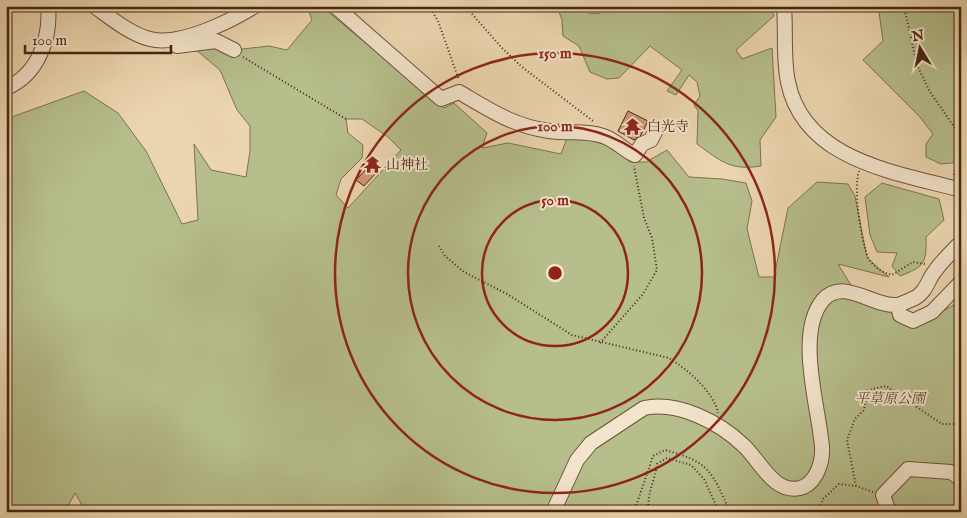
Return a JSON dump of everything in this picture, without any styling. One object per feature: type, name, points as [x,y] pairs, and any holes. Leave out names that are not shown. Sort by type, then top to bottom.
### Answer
[{"type":"street","points":[[6,88],[24,77],[34,66],[46,37],[49,22],[48,6]]},
{"type":"street","points":[[94,6],[124,27],[168,40],[225,24],[255,6]]},
{"type":"street","points":[[334,6],[441,99],[459,92],[518,125],[550,132],[602,136],[622,145],[635,155],[642,144],[651,140],[656,130]]},
{"type":"street","points":[[784,6],[786,62],[791,94],[801,117],[830,146],[862,162],[957,189]]},
{"type":"street","points":[[794,6],[794,67],[796,85],[804,108],[817,133]]},
{"type":"street","points":[[156,36],[159,48],[216,41],[234,50]]},
{"type":"street","points":[[553,512],[577,460],[591,443],[644,408],[663,406],[673,408],[721,428],[743,444],[774,480],[795,488],[808,484],[818,470],[822,449],[810,358],[812,330],[822,302],[830,293],[839,290],[898,305],[916,297],[926,289],[934,272],[957,246],[961,245]]},
{"type":"street","points":[[898,305],[900,315],[913,321],[932,312],[961,282]]},
{"type":"street","points":[[889,512],[883,495],[908,469],[951,472],[961,479]]},
{"type":"path","points":[[429,6],[438,21],[453,61],[460,84],[459,92]]},
{"type":"path","points":[[465,6],[502,48],[522,67],[593,121]]},
{"type":"path","points":[[904,6],[917,66],[930,92],[959,134],[960,152],[954,169],[957,189]]},
{"type":"path","points":[[246,59],[346,119]]},
{"type":"path","points":[[862,162],[857,175],[857,204],[868,256],[879,271],[892,275],[913,262],[927,264],[934,272]]},
{"type":"path","points":[[600,342],[643,294],[657,270],[652,238],[644,218],[636,177]]},
{"type":"path","points":[[439,246],[445,256],[464,272],[507,294],[572,335],[669,358],[678,363],[716,403],[721,428]]},
{"type":"path","points":[[856,486],[847,440],[855,419],[864,410],[868,390],[886,386],[942,424],[961,424]]},
{"type":"path","points":[[634,512],[653,456],[665,450],[682,455],[709,471],[714,476],[730,512]]},
{"type":"path","points":[[649,512],[647,497],[656,478],[657,464],[667,458],[691,465],[704,479],[719,512]]},
{"type":"path","points":[[818,512],[823,499],[839,484],[856,486],[883,495]]},
{"type":"green space","name":"平草原公園","points":[[307,6],[321,6],[444,108],[454,103],[487,133],[482,148],[508,143],[561,154],[567,138],[601,143],[630,162],[646,162],[667,150],[689,177],[746,183],[752,201],[747,229],[759,277],[774,277],[788,208],[817,182],[848,184],[855,196],[867,258],[889,277],[838,264],[857,295],[873,300],[912,328],[961,301],[961,512],[86,512],[75,493],[65,512],[6,512],[6,119],[84,91],[118,113],[146,151],[182,224],[198,220],[194,144],[211,170],[246,177],[250,151],[250,126],[237,110],[220,70],[189,44],[234,50],[269,46],[287,50],[312,20]],"holes":[[[346,119],[362,119],[388,137],[401,150],[348,208],[336,195],[341,179],[362,158],[363,145],[348,133]]]},
{"type":"green space","points":[[557,6],[583,6],[590,14],[600,13],[601,6],[770,6],[774,16],[736,50],[742,59],[772,48],[776,117],[760,140],[761,166],[733,166],[720,160],[697,144],[698,111],[694,105],[700,96],[697,82],[689,75],[676,95],[667,91],[682,70],[650,46],[619,78],[607,79],[590,72],[579,46],[563,36],[562,20]]},
{"type":"green space","points":[[871,6],[961,6],[961,162],[941,164],[926,157],[926,144],[933,134],[920,117],[863,60],[883,41],[879,12]]},
{"type":"green space","points":[[882,183],[939,199],[944,220],[926,237],[925,258],[919,267],[900,276],[892,266],[897,253],[877,252],[870,235],[865,197]]},
{"type":"building","name":"白光寺","points":[[628,111],[648,121],[641,135],[634,140],[618,131]]},
{"type":"building","points":[[370,165],[377,172],[364,186],[356,180]]},
{"type":"place","name":"白光寺","points":[[633,126]]},
{"type":"place","name":"山神社","points":[[372,164]]}]
